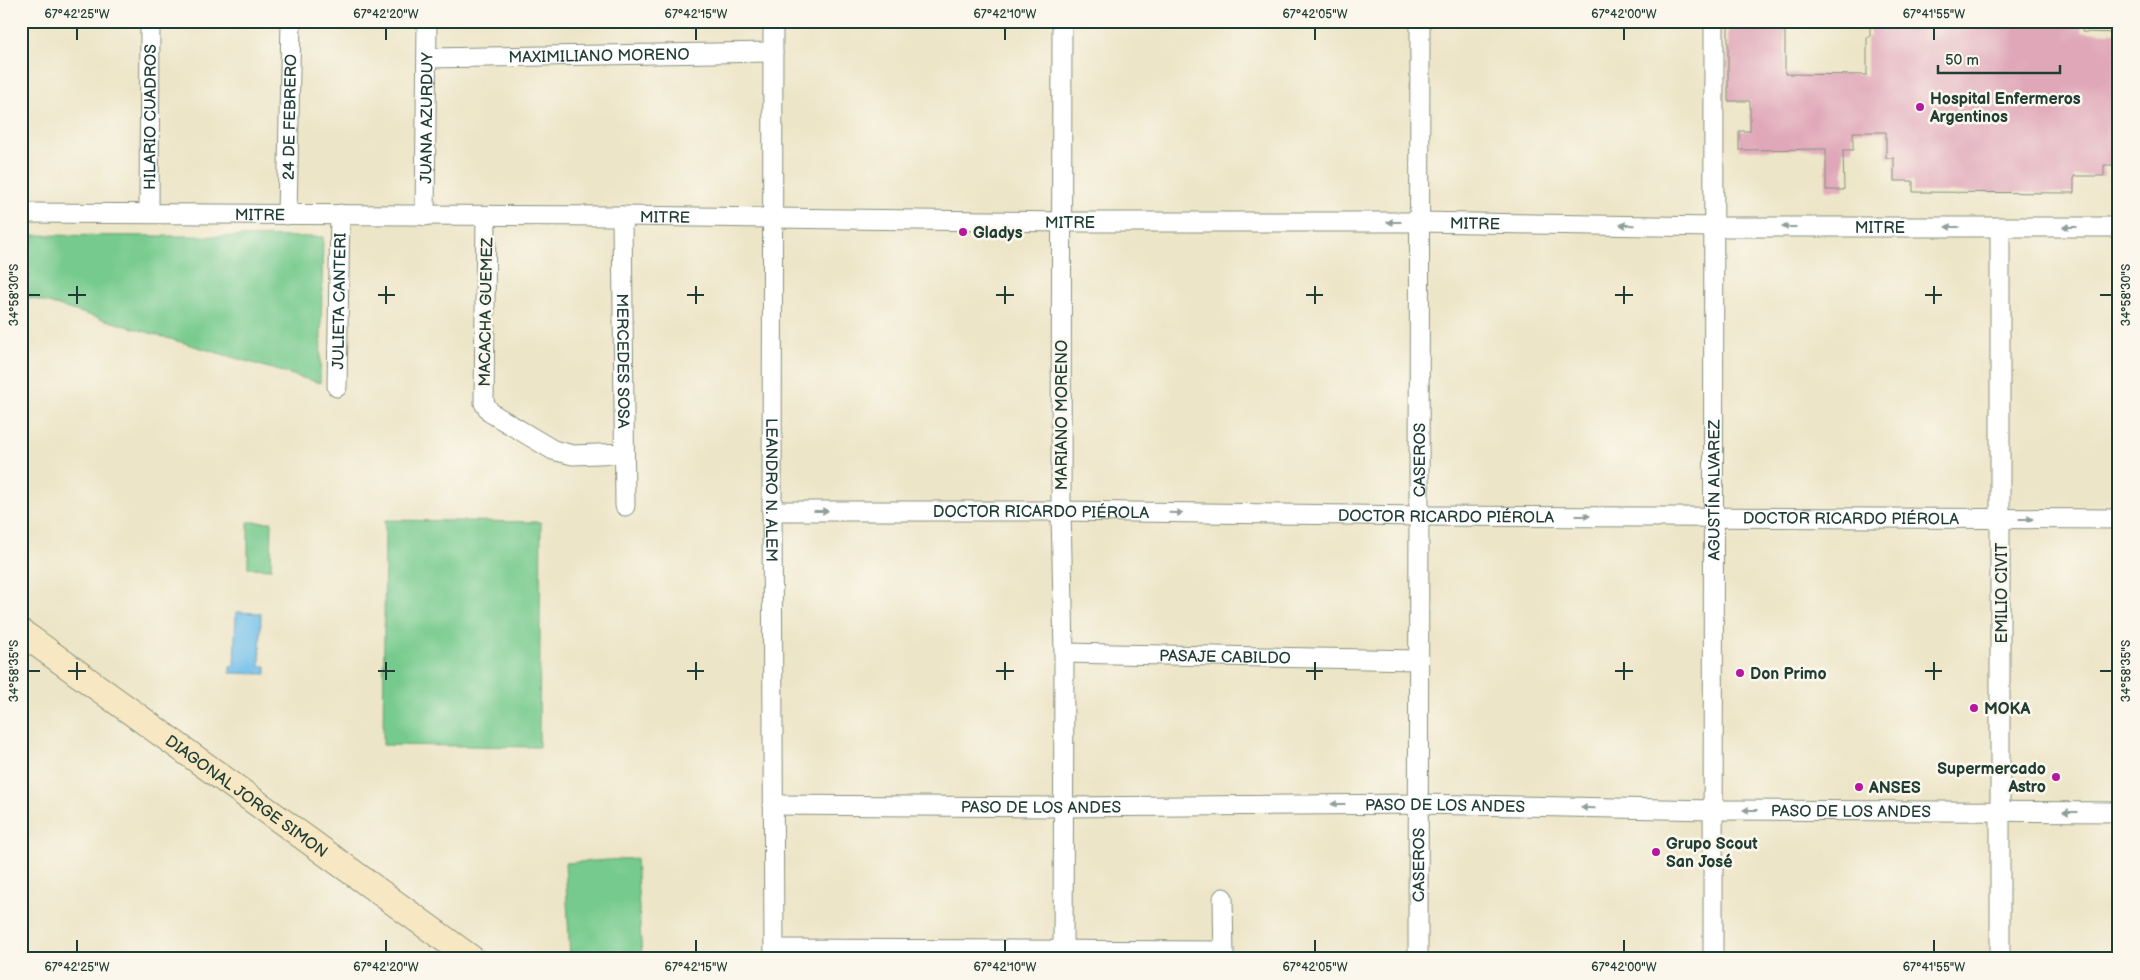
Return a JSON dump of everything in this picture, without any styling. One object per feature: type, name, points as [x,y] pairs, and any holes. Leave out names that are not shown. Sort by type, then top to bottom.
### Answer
[{"type":"main road","name":"DIAGONAL JORGE SIMON","points":[[21,632],[472,959]]},
{"type":"street","name":"HILARIO CUADROS","points":[[149,214],[150,21]]},
{"type":"street","name":"24 DE FEBRERO","points":[[287,215],[291,21]]},
{"type":"street","name":"JUANA AZURDUY","points":[[425,216],[428,21]]},
{"type":"street","name":"LEANDRO N. ALEM","points":[[773,21],[772,805],[774,954]]},
{"type":"street","name":"MARIANO MORENO","points":[[1062,21],[1061,511],[1064,653],[1063,954]]},
{"type":"street","name":"CASEROS","points":[[1418,959],[1420,21]]},
{"type":"street","name":"AGUSTÍN ALVAREZ","points":[[1713,959],[1714,21]]},
{"type":"street","name":"MAXIMILIANO MORENO","points":[[426,58],[773,52]]},
{"type":"street","name":"MITRE","points":[[21,214],[622,216],[1062,222],[1419,222],[1714,227],[2119,227]]},
{"type":"street","name":"JULIETA CANTERI","points":[[337,387],[340,214]]},
{"type":"street","name":"MACACHA GUEMEZ","points":[[486,216],[484,403],[491,413],[553,450],[573,456],[623,453]]},
{"type":"street","name":"MERCEDES SOSA","points":[[622,216],[625,506]]},
{"type":"street","name":"EMILIO CIVIT","points":[[2000,228],[2002,519],[2000,959]]},
{"type":"street","name":"DOCTOR RICARDO PIÉROLA","points":[[772,511],[1061,511],[1420,516],[2119,519]]},
{"type":"street","name":"PASAJE CABILDO","points":[[1064,653],[1418,660]]},
{"type":"street","name":"PASO DE LOS ANDES","points":[[772,805],[1419,804],[1712,810],[2119,812]]},
{"type":"street","points":[[774,954],[1224,955],[1223,898]]},
{"type":"green space","points":[[21,235],[323,237],[320,383],[21,295]]},
{"type":"green space","points":[[385,520],[541,522],[539,747],[383,745]]},
{"type":"green space","points":[[248,522],[272,522],[271,569],[248,568]]},
{"type":"green space","points":[[636,858],[642,958],[570,959],[565,863]]},
{"type":"water","points":[[236,612],[261,613],[260,666],[266,666],[266,674],[230,673],[230,667],[234,666]]},
{"type":"building","name":"Hospital Enfermeros Argentinos","points":[[1728,21],[1785,21],[1785,74],[1867,75],[1867,37],[1870,37],[1870,21],[2083,21],[2082,32],[2119,33],[2119,89],[2116,89],[2115,132],[2119,132],[2119,165],[2104,165],[2104,176],[2074,176],[2074,193],[1913,192],[1913,181],[1894,181],[1894,158],[1886,158],[1886,132],[1853,132],[1853,150],[1843,150],[1844,190],[1826,190],[1826,149],[1739,150],[1739,131],[1750,131],[1750,101],[1728,101]]},
{"type":"place","name":"Hospital Enfermeros Argentinos","points":[[1920,107]]},
{"type":"place","name":"Gladys","points":[[963,232]]},
{"type":"place","name":"Don Primo","points":[[1740,673]]},
{"type":"place","name":"MOKA","points":[[1974,708]]},
{"type":"place","name":"Supermercado Astro","points":[[2056,777]]},
{"type":"place","name":"ANSES","points":[[1859,787]]},
{"type":"place","name":"Grupo Scout San José","points":[[1656,852]]}]
